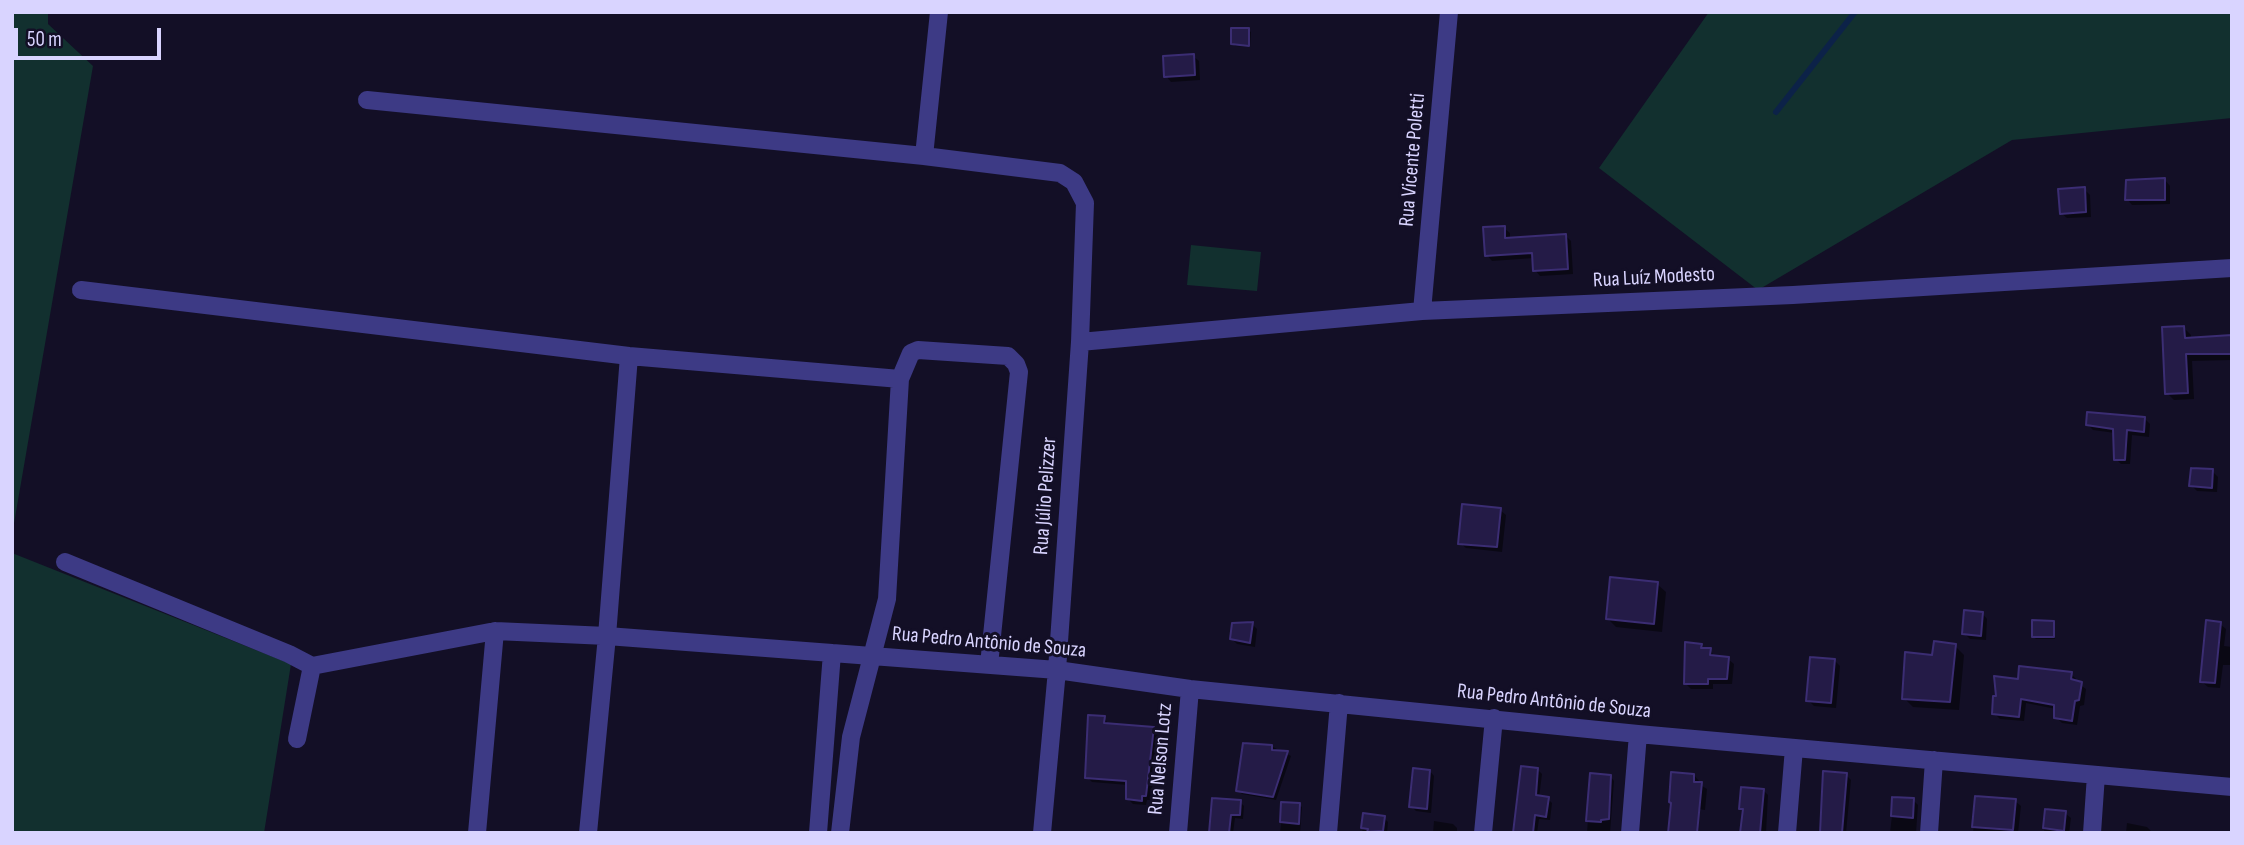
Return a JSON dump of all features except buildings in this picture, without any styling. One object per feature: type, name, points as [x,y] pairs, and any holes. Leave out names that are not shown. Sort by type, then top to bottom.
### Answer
[{"type":"street","points":[[367,100],[924,156],[939,12]]},
{"type":"street","name":"Rua Vicente Poletti","points":[[1422,311],[1449,12]]},
{"type":"street","name":"Rua Júlio Pelizzer","points":[[924,156],[1060,173],[1074,183],[1085,203],[1080,342],[1057,670],[1042,833]]},
{"type":"street","name":"Rua Luíz Modesto","points":[[1080,342],[1422,311],[1793,295],[2232,268]]},
{"type":"street","points":[[81,290],[629,356],[900,379]]},
{"type":"street","points":[[840,833],[851,737],[887,599],[900,379],[911,353],[918,350],[1008,356],[1019,372],[989,665]]},
{"type":"street","points":[[588,833],[629,356]]},
{"type":"street","points":[[65,562],[289,654],[312,666],[297,739]]},
{"type":"street","points":[[477,833],[495,631]]},
{"type":"street","name":"Rua Pedro Antônio de Souza","points":[[312,666],[495,631],[607,636],[1057,670],[1190,689],[1638,734],[2232,787]]},
{"type":"street","points":[[818,833],[832,653]]},
{"type":"street","name":"Rua Nelson Lotz","points":[[1178,833],[1190,689]]},
{"type":"street","points":[[1328,833],[1339,704]]},
{"type":"street","points":[[1483,833],[1494,718]]},
{"type":"street","points":[[1630,833],[1638,734]]},
{"type":"street","points":[[1787,833],[1794,748]]},
{"type":"street","points":[[1928,833],[1934,760]]},
{"type":"street","points":[[2092,833],[2096,775]]},
{"type":"green space","points":[[12,12],[48,12],[48,24],[93,66],[12,535]]},
{"type":"green space","points":[[1709,12],[2232,12],[2232,118],[2012,140],[1758,290],[1599,168]]},
{"type":"green space","points":[[1191,245],[1261,252],[1257,291],[1187,285]]},
{"type":"green space","points":[[12,553],[291,664],[264,833],[12,833]]},
{"type":"waterway","points":[[1776,112],[1855,12]]}]
